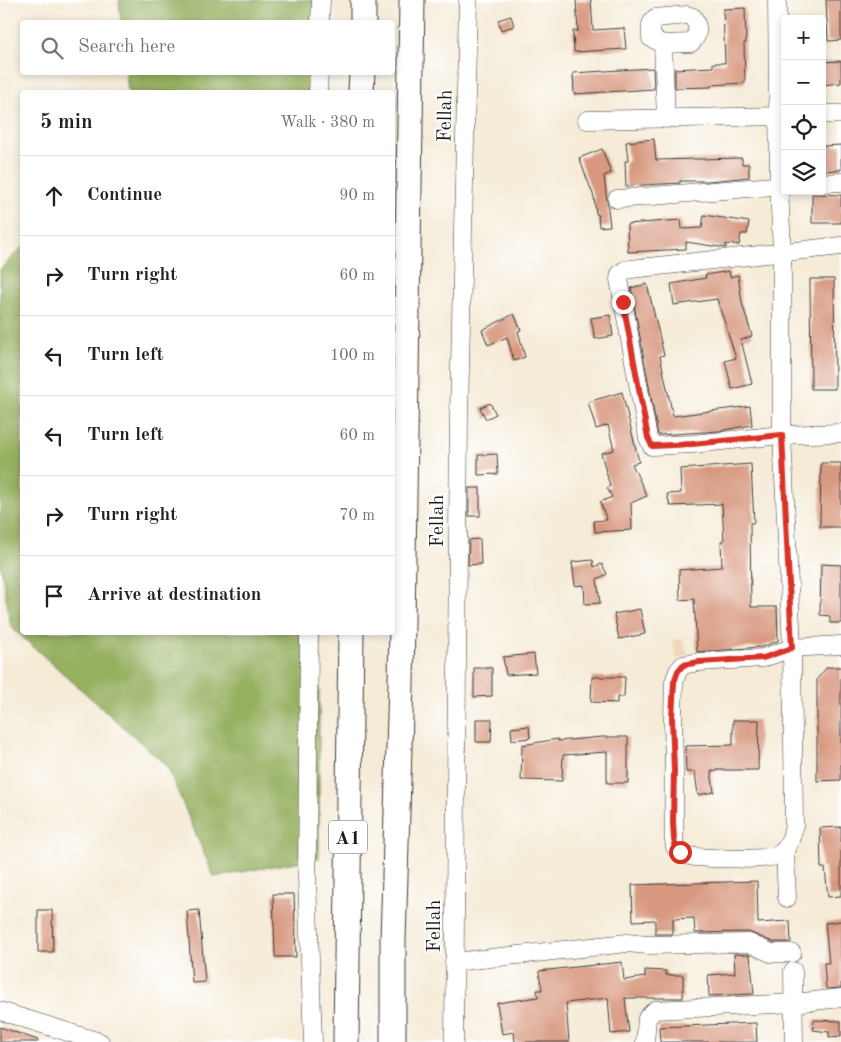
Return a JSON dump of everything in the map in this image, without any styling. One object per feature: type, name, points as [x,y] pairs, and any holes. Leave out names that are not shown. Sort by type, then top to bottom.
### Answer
[{"type":"highway","points":[[363,0],[363,20]]},
{"type":"highway","name":"A1","points":[[393,1042],[412,0]]},
{"type":"highway","points":[[361,90],[362,75]]},
{"type":"highway","name":"A1","points":[[346,1042],[351,635]]},
{"type":"street","points":[[320,20],[321,0]]},
{"type":"street","name":"Fellah","points":[[454,1042],[458,414],[468,0]]},
{"type":"street","points":[[777,0],[782,105]]},
{"type":"street","points":[[663,44],[666,119]]},
{"type":"street","points":[[318,90],[319,75]]},
{"type":"street","points":[[826,114],[841,114]]},
{"type":"street","points":[[587,120],[781,116]]},
{"type":"street","points":[[826,183],[841,182]]},
{"type":"street","points":[[617,199],[781,186]]},
{"type":"street","points":[[782,195],[782,435],[792,648],[794,825],[791,838],[785,850],[777,856],[764,858],[708,858],[685,855],[676,847],[673,830],[674,770],[672,718],[674,682],[678,671],[683,665],[699,662],[763,658],[792,648],[841,645]]},
{"type":"street","points":[[841,246],[631,269],[625,270],[620,274],[619,279],[648,438],[652,446],[782,435],[841,433]]},
{"type":"street","points":[[309,635],[307,878],[313,1042]]},
{"type":"street","points":[[785,850],[787,898]]},
{"type":"street","points":[[454,962],[627,943],[648,945],[749,943],[771,953],[792,953]]},
{"type":"street","points":[[794,971],[794,1042]]},
{"type":"street","points":[[645,1042],[648,1018],[655,1010],[794,1003],[841,998]]},
{"type":"street","points":[[0,1011],[100,1042]]},
{"type":"shaded area","points":[[682,638],[688,656],[677,659],[672,641]]},
{"type":"green space","points":[[119,0],[320,0],[320,20],[121,20]]},
{"type":"green space","points":[[126,75],[320,75],[320,90],[128,90]]},
{"type":"green space","points":[[20,249],[20,635],[319,635],[319,858],[214,877],[167,766],[11,627],[0,562],[0,269]]},
{"type":"building","points":[[576,0],[591,0],[593,30],[624,28],[626,49],[574,52],[573,31],[578,31]]},
{"type":"building","points":[[826,0],[841,0],[841,40],[828,41]]},
{"type":"building","points":[[745,8],[745,83],[711,85],[711,87],[675,88],[675,69],[713,67],[713,63],[725,63],[723,9]]},
{"type":"building","points":[[511,16],[514,26],[501,30],[498,20]]},
{"type":"building","points":[[841,61],[841,83],[826,85],[826,62]]},
{"type":"building","points":[[653,68],[654,89],[574,94],[573,73]]},
{"type":"building","points":[[654,139],[656,160],[742,158],[742,164],[749,164],[749,177],[626,186],[625,161],[628,161],[626,142]]},
{"type":"building","points":[[841,145],[841,170],[826,171],[826,146]]},
{"type":"building","points":[[602,149],[611,173],[604,176],[610,226],[599,227],[594,197],[579,158]]},
{"type":"building","points":[[812,195],[841,195],[841,223],[812,223]]},
{"type":"building","points":[[704,215],[749,222],[747,234],[741,234],[739,245],[726,244],[726,248],[686,242],[686,249],[628,252],[627,224],[681,220],[682,229],[702,228]]},
{"type":"building","points":[[729,271],[730,277],[738,275],[742,303],[752,336],[741,340],[752,384],[732,389],[725,361],[736,358],[717,299],[674,305],[671,284],[706,278],[705,275]]},
{"type":"building","points":[[810,279],[834,279],[835,389],[811,389]]},
{"type":"building","points":[[647,284],[664,355],[660,356],[673,416],[750,406],[752,425],[719,431],[658,435],[631,288]]},
{"type":"building","points":[[514,314],[521,330],[518,331],[525,357],[514,361],[507,337],[488,345],[482,330]]},
{"type":"building","points":[[610,315],[613,336],[595,339],[591,318]]},
{"type":"building","points":[[622,392],[639,462],[632,464],[647,496],[631,503],[632,530],[595,532],[594,521],[607,520],[600,502],[612,497],[607,488],[610,486],[601,453],[614,450],[608,425],[596,429],[588,402]]},
{"type":"building","points":[[490,403],[496,414],[486,419],[480,408]]},
{"type":"building","points":[[497,454],[498,474],[478,475],[478,455]]},
{"type":"building","points":[[821,463],[841,463],[841,527],[820,527]]},
{"type":"building","points":[[751,464],[754,523],[750,523],[751,607],[777,607],[778,641],[761,647],[697,652],[694,599],[680,600],[679,570],[722,567],[721,541],[724,541],[722,504],[670,506],[667,494],[681,493],[680,469]]},
{"type":"building","points":[[469,488],[480,488],[480,516],[469,516]]},
{"type":"building","points":[[480,539],[481,564],[468,565],[469,540]]},
{"type":"building","points":[[593,560],[594,567],[602,564],[607,574],[597,579],[600,603],[585,604],[584,585],[575,586],[572,562]]},
{"type":"building","points":[[821,564],[841,565],[841,623],[830,623],[830,616],[820,615]]},
{"type":"building","points":[[640,609],[645,634],[619,639],[614,614]]},
{"type":"building","points":[[534,654],[536,673],[506,675],[503,657]]},
{"type":"building","points":[[827,667],[841,667],[841,780],[817,781],[817,679]]},
{"type":"building","points":[[474,668],[492,668],[492,696],[474,697]]},
{"type":"building","points":[[592,677],[625,677],[624,697],[617,697],[617,703],[591,702]]},
{"type":"building","points":[[476,719],[492,719],[491,742],[476,742]]},
{"type":"building","points":[[733,720],[759,720],[758,770],[711,771],[714,792],[698,795],[695,772],[686,772],[685,746],[733,745]]},
{"type":"building","points":[[529,726],[530,738],[512,740],[511,728]]},
{"type":"building","points":[[628,737],[628,783],[607,783],[607,752],[563,755],[562,781],[521,780],[522,745],[558,739],[558,741]]},
{"type":"building","points":[[841,827],[841,896],[828,897],[825,868],[821,868],[820,828]]},
{"type":"building","points":[[757,881],[758,923],[790,921],[791,942],[773,942],[749,932],[695,933],[694,918],[673,919],[673,934],[655,934],[655,920],[633,921],[632,885]]},
{"type":"building","points":[[273,894],[294,894],[296,957],[275,957]]},
{"type":"building","points":[[38,910],[52,910],[53,952],[38,952]]},
{"type":"building","points":[[199,910],[205,982],[192,983],[187,911]]},
{"type":"building","points":[[841,921],[841,988],[826,989],[824,963],[829,963],[825,923]]},
{"type":"building","points":[[734,954],[750,955],[754,994],[709,996],[708,975],[735,973]]},
{"type":"building","points":[[622,962],[624,980],[645,977],[645,970],[666,971],[666,975],[683,975],[683,998],[625,998],[629,1032],[611,1034],[608,998],[566,1003],[569,1042],[515,1042],[514,1032],[502,1034],[497,1003],[538,997],[537,990],[542,990],[539,971]]},
{"type":"building","points":[[814,1020],[841,1021],[841,1036],[829,1037],[829,1032],[813,1030]]},
{"type":"building","points":[[756,1023],[757,1042],[660,1042],[659,1027]]},
{"type":"building","points":[[0,1027],[38,1040],[38,1042],[0,1042]]},
{"type":"route","points":[[623,302],[648,438],[652,446],[782,435],[792,648],[763,658],[699,662],[683,665],[678,671],[674,682],[672,718],[673,821],[674,840],[680,852]]}]
